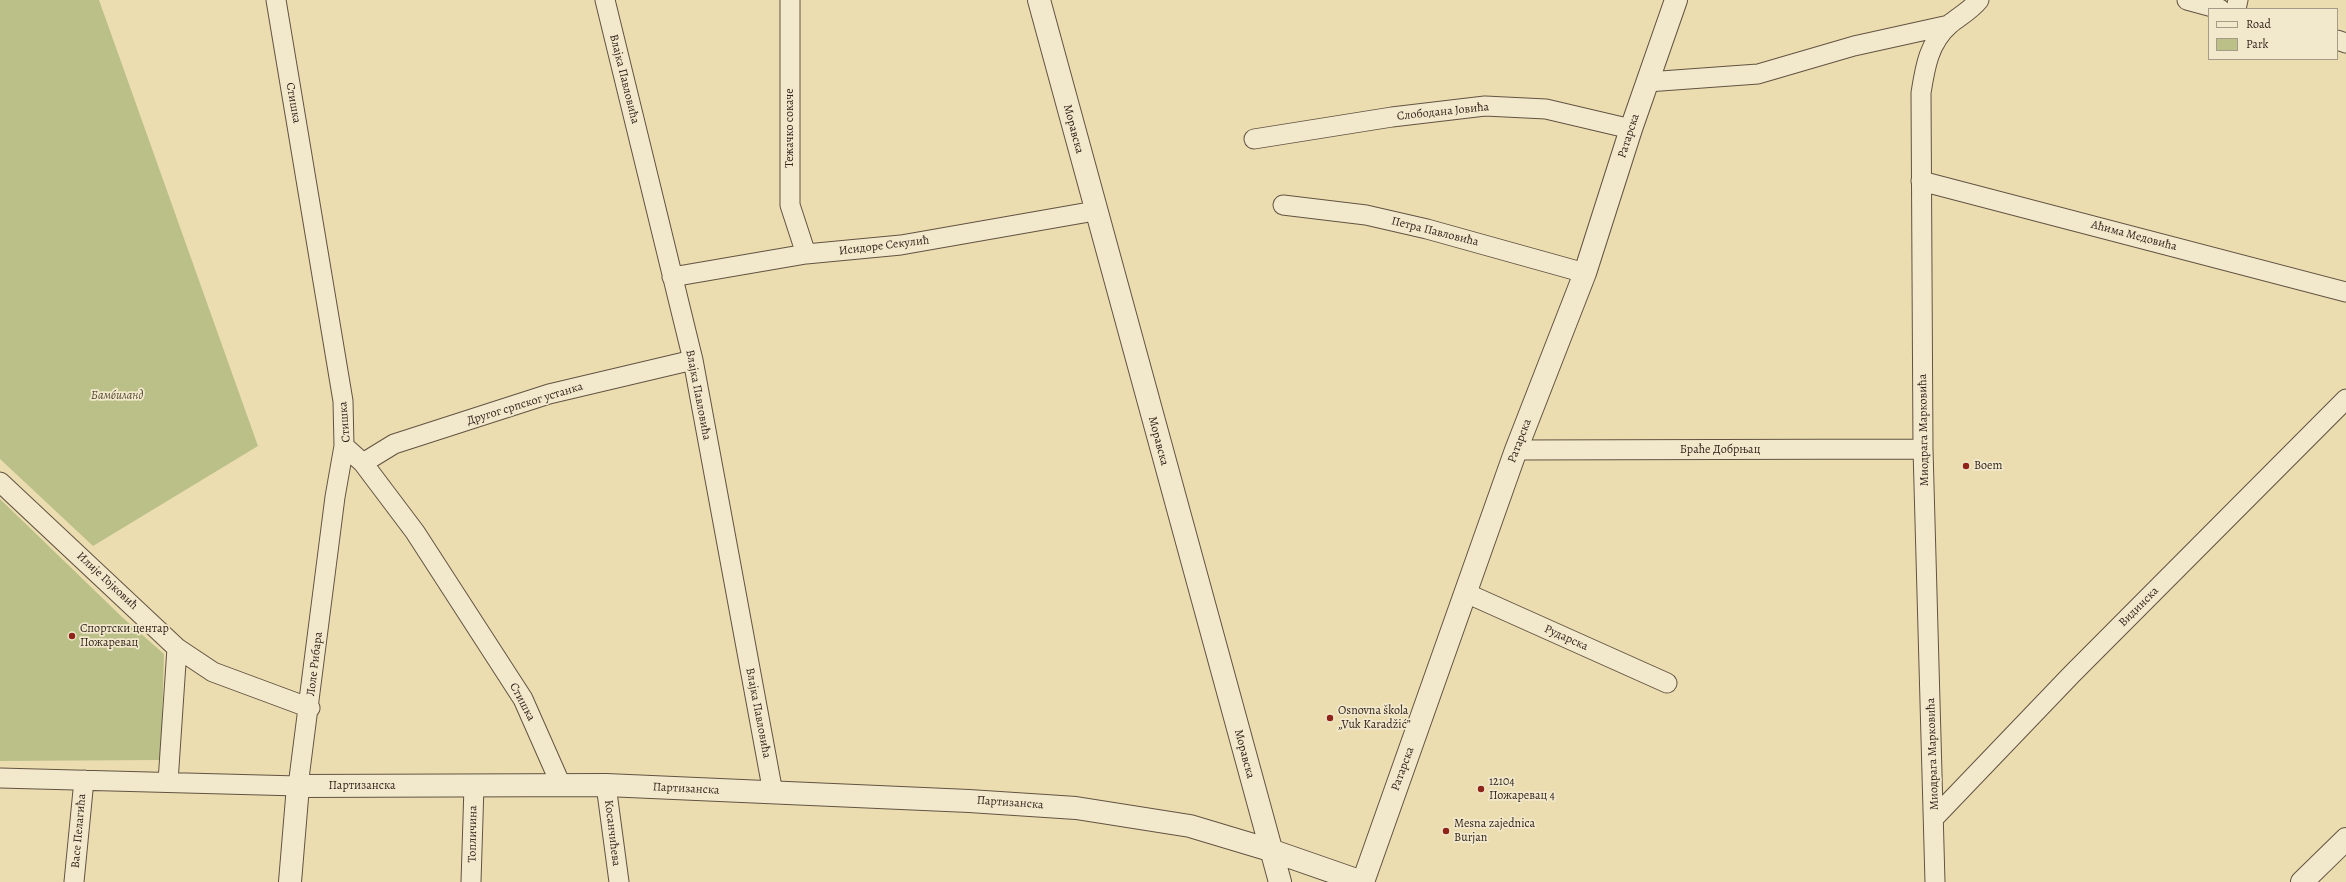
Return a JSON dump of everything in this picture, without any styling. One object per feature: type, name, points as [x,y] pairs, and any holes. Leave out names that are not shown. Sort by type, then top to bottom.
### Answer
[{"type":"street","name":"Стишка","points":[[276,0],[343,401],[344,446],[363,462],[415,532],[523,699],[561,785]]},
{"type":"street","name":"Влајка Павловића","points":[[605,0],[692,360],[773,794]]},
{"type":"street","name":"Тежачко сокаче","points":[[790,0],[790,205],[806,254]]},
{"type":"street","name":"Моравска","points":[[1039,0],[1095,211],[1280,882]]},
{"type":"street","name":"Ратарска","points":[[1363,882],[1516,450],[1585,274],[1631,129],[1676,0]]},
{"type":"street","name":"Миодрага Марковића","points":[[1936,882],[1923,449],[1921,93],[1926,63],[1932,47],[1949,25],[1979,0]]},
{"type":"street","points":[[2187,0],[2216,8]]},
{"type":"street","points":[[1647,82],[1758,74],[1854,46],[1949,25]]},
{"type":"street","points":[[1908,35],[1920,47],[1926,63]]},
{"type":"street","name":"Слободана Јовића","points":[[1254,139],[1392,117],[1485,106],[1546,109],[1631,129]]},
{"type":"street","name":"Аћима Медовића","points":[[1921,181],[2346,292]]},
{"type":"street","name":"Петра Павловића","points":[[1283,205],[1366,215],[1427,229],[1585,274]]},
{"type":"street","name":"Исидоре Секулић","points":[[672,277],[806,254],[901,245],[1095,211]]},
{"type":"street","name":"Другог српског устанка","points":[[363,462],[394,444],[549,394],[692,360]]},
{"type":"street","name":"Видинска","points":[[1935,817],[2072,674],[2346,399]]},
{"type":"street","name":"Лоле Рибара","points":[[290,882],[298,786],[310,708],[335,497],[344,446]]},
{"type":"street","name":"Браће Добрњац","points":[[1516,450],[1923,449]]},
{"type":"street","name":"Илије Гојковић","points":[[0,482],[177,648],[213,672],[310,708]]},
{"type":"street","name":"Рударска","points":[[1466,593],[1667,683]]},
{"type":"street","points":[[168,782],[177,648]]},
{"type":"street","name":"Партизанска","points":[[0,778],[298,786],[606,784],[773,794],[969,801],[1076,808],[1190,826],[1270,850],[1363,882]]},
{"type":"street","name":"Васе Пелагића","points":[[74,882],[84,780]]},
{"type":"street","name":"Косанчићева","points":[[606,784],[619,882]]},
{"type":"street","name":"Топличина","points":[[471,882],[474,786]]},
{"type":"street","points":[[2302,882],[2346,839]]},
{"type":"green space","name":"Бамбиланд","points":[[0,0],[99,0],[258,446],[93,546],[0,459]]},
{"type":"green space","name":"Спортски центар Пожаревац","points":[[0,499],[122,617],[164,654],[161,760],[0,761]]},
{"type":"place","name":"Boem","points":[[1966,466]]},
{"type":"place","name":"Спортски центар Пожаревац","points":[[72,636]]},
{"type":"place","name":"Osnovna škola „Vuk Karadžić”","points":[[1330,718]]},
{"type":"place","name":"12104 Пожаревац 4","points":[[1481,789]]},
{"type":"place","name":"Mesna zajednica Burjan","points":[[1446,831]]}]
